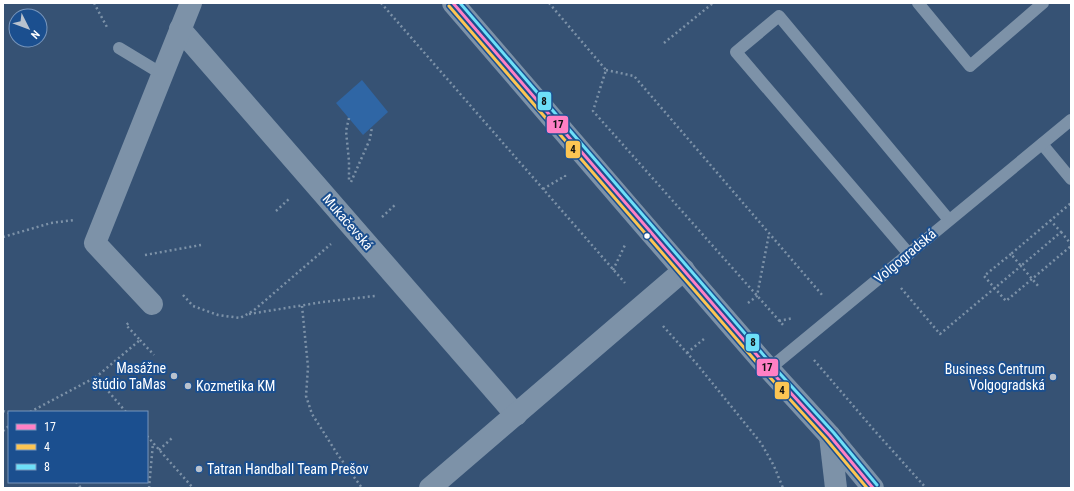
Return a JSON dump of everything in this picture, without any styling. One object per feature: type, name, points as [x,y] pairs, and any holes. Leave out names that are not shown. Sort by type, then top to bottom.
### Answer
[{"type":"street","points":[[152,304],[95,243],[191,3]]},
{"type":"street","points":[[453,3],[769,369],[830,436],[873,488]]},
{"type":"street","name":"Mukačevská","points":[[180,29],[516,414]]},
{"type":"street","points":[[430,488],[684,270]]},
{"type":"street","points":[[830,436],[836,488]]},
{"type":"lane","points":[[918,3],[970,66],[1043,3]]},
{"type":"lane","points":[[909,254],[736,52],[779,16],[949,220]]},
{"type":"lane","points":[[118,48],[162,74]]},
{"type":"lane","name":"Volgogradská","points":[[769,369],[1071,120]]},
{"type":"lane","points":[[1042,144],[1071,179]]},
{"type":"path","points":[[94,3],[118,48]]},
{"type":"path","points":[[381,3],[613,270],[696,363],[761,443],[774,466],[783,488]]},
{"type":"path","points":[[549,3],[606,70],[634,76],[825,298]]},
{"type":"path","points":[[664,43],[713,3]]},
{"type":"path","points":[[606,70],[593,111],[926,488]]},
{"type":"path","points":[[349,118],[346,131],[350,184],[370,139],[372,127]]},
{"type":"path","points":[[543,189],[565,176],[570,182]]},
{"type":"path","points":[[1050,220],[1071,245],[1006,301],[984,276],[1011,254],[1050,220],[1071,203]]},
{"type":"path","points":[[3,237],[51,223],[105,217]]},
{"type":"path","points":[[247,315],[351,226]]},
{"type":"path","points":[[887,272],[940,334],[1061,232]]},
{"type":"path","points":[[757,296],[769,233]]},
{"type":"path","points":[[613,270],[625,246],[620,240]]},
{"type":"path","points":[[113,262],[201,245]]},
{"type":"path","points":[[1011,254],[1039,287]]},
{"type":"path","points":[[183,294],[193,306],[218,315],[240,318],[247,315],[323,302],[366,298],[407,290]]},
{"type":"path","points":[[152,304],[126,325],[154,355]]},
{"type":"path","points":[[302,306],[308,367],[306,396],[312,414],[338,455],[362,488]]},
{"type":"path","points":[[32,411],[96,377],[140,340]]},
{"type":"path","points":[[96,377],[125,411]]},
{"type":"path","points":[[148,437],[193,488]]},
{"type":"path","points":[[159,450],[172,438]]},
{"type":"path","points":[[149,488],[153,443]]},
{"type":"shaded area","points":[[362,80],[388,112],[363,135],[336,103]]},
{"type":"transit line","name":"17","points":[[453,3],[769,369],[830,436],[873,488]]},
{"type":"transit line","name":"8","points":[[460,3],[773,366],[834,433],[877,485]]},
{"type":"transit line","name":"4","points":[[449,6],[867,488]]},
{"type":"place","name":"Masážne štúdio TaMas","points":[[174,376]]},
{"type":"place","name":"Business Centrum Volgogradská","points":[[1053,377]]},
{"type":"place","name":"Kozmetika KM","points":[[188,386]]},
{"type":"place","name":"Tatran Handball Team Prešov","points":[[199,469]]}]
